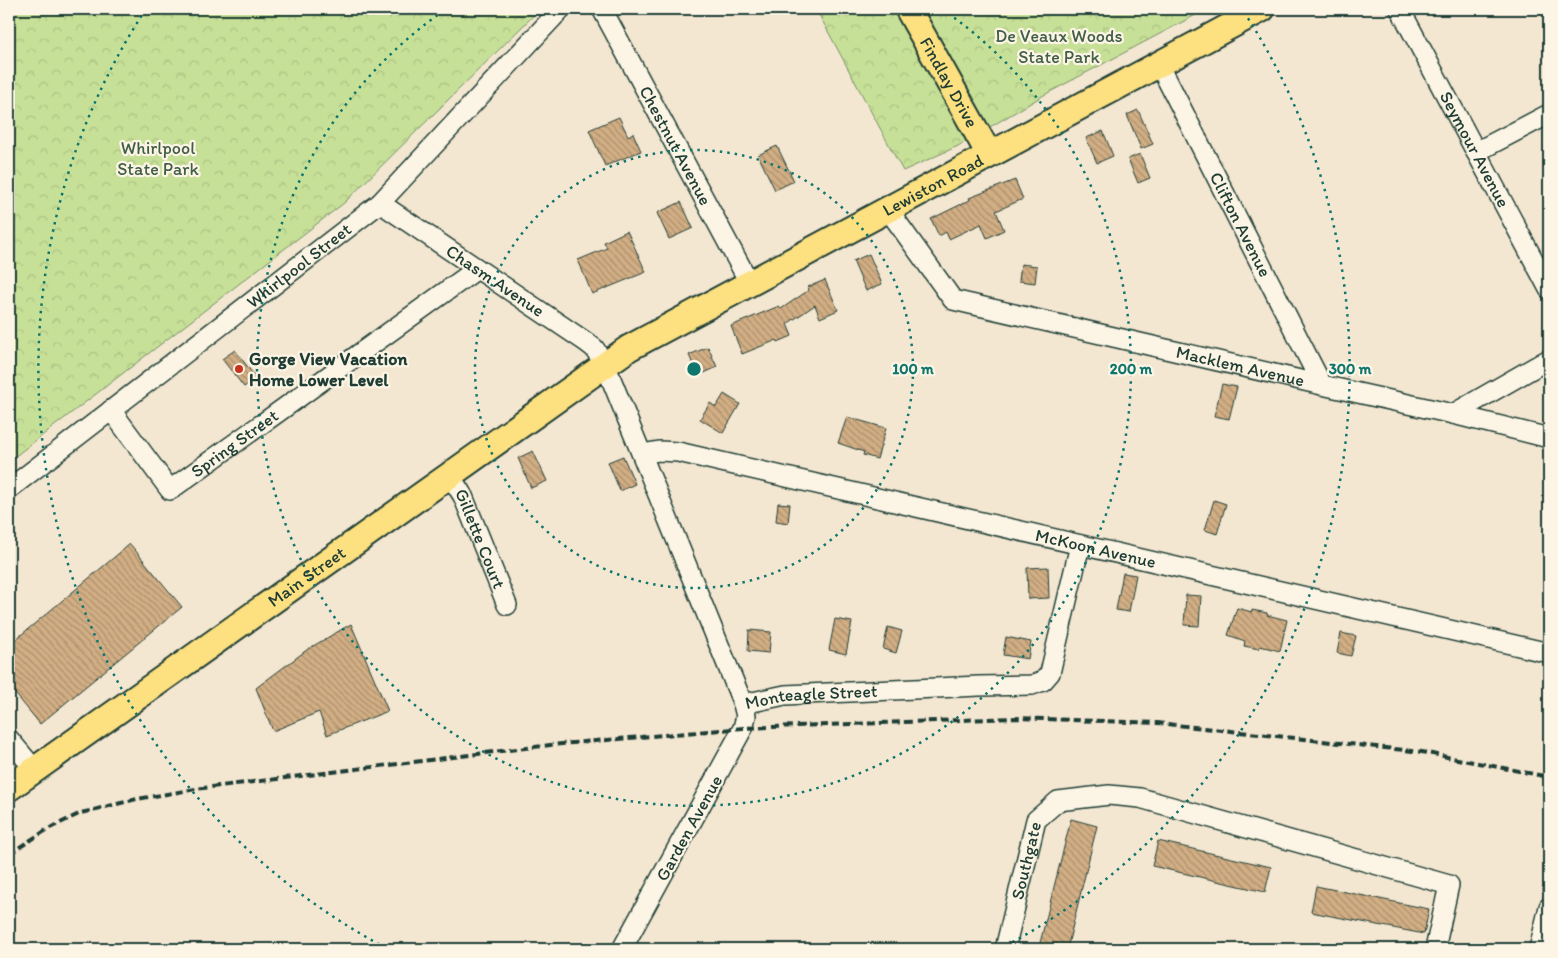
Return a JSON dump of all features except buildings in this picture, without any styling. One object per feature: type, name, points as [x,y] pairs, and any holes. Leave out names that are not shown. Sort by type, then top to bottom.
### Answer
[{"type":"main road","name":"Findlay Drive","points":[[908,9],[989,154]]},
{"type":"main road","name":"Lewiston Road","points":[[605,364],[658,330],[1262,9]]},
{"type":"main road","name":"Main Street","points":[[9,788],[605,364]]},
{"type":"street","name":"Whirlpool Street","points":[[9,489],[380,203],[561,9]]},
{"type":"street","name":"Chestnut Avenue","points":[[602,9],[749,282]]},
{"type":"street","name":"Seymour Avenue","points":[[1400,9],[1549,289]]},
{"type":"street","name":"Clifton Avenue","points":[[1159,64],[1322,385]]},
{"type":"street","points":[[1476,152],[1549,114]]},
{"type":"street","name":"Chasm Avenue","points":[[380,203],[594,348],[605,364]]},
{"type":"street","name":"Macklem Avenue","points":[[888,208],[953,300],[1453,414],[1549,438]]},
{"type":"street","name":"Spring Street","points":[[111,410],[170,490],[477,269]]},
{"type":"street","points":[[1453,414],[1549,360]]},
{"type":"street","name":"Monteagle Street","points":[[605,364],[743,704],[786,695],[1038,684],[1047,678],[1050,673],[1080,545]]},
{"type":"street","name":"McKoon Avenue","points":[[642,454],[659,451],[678,452],[1549,653]]},
{"type":"street","name":"Gillette Court","points":[[449,474],[463,496],[507,605]]},
{"type":"street","name":"Garden Avenue","points":[[622,949],[743,728],[746,716],[743,704]]},
{"type":"street","points":[[9,739],[34,770]]},
{"type":"street","name":"Southgate","points":[[1005,949],[1036,820],[1058,801],[1109,795],[1140,798],[1450,885],[1435,949]]},
{"type":"street","points":[[1539,949],[1549,907]]},
{"type":"green space","name":"Whirlpool State Park","points":[[9,9],[540,9],[344,203],[9,461]]},
{"type":"green space","name":"De Veaux Woods State Park","points":[[816,9],[1207,9],[1044,95],[958,146],[903,171]]},
{"type":"railway","points":[[9,854],[48,829],[81,813],[137,799],[196,789],[550,745],[743,728],[1016,718],[1158,723],[1422,752],[1549,777]]},
{"type":"place","name":"Gorge View Vacation Home Lower Level","points":[[239,369]]}]
